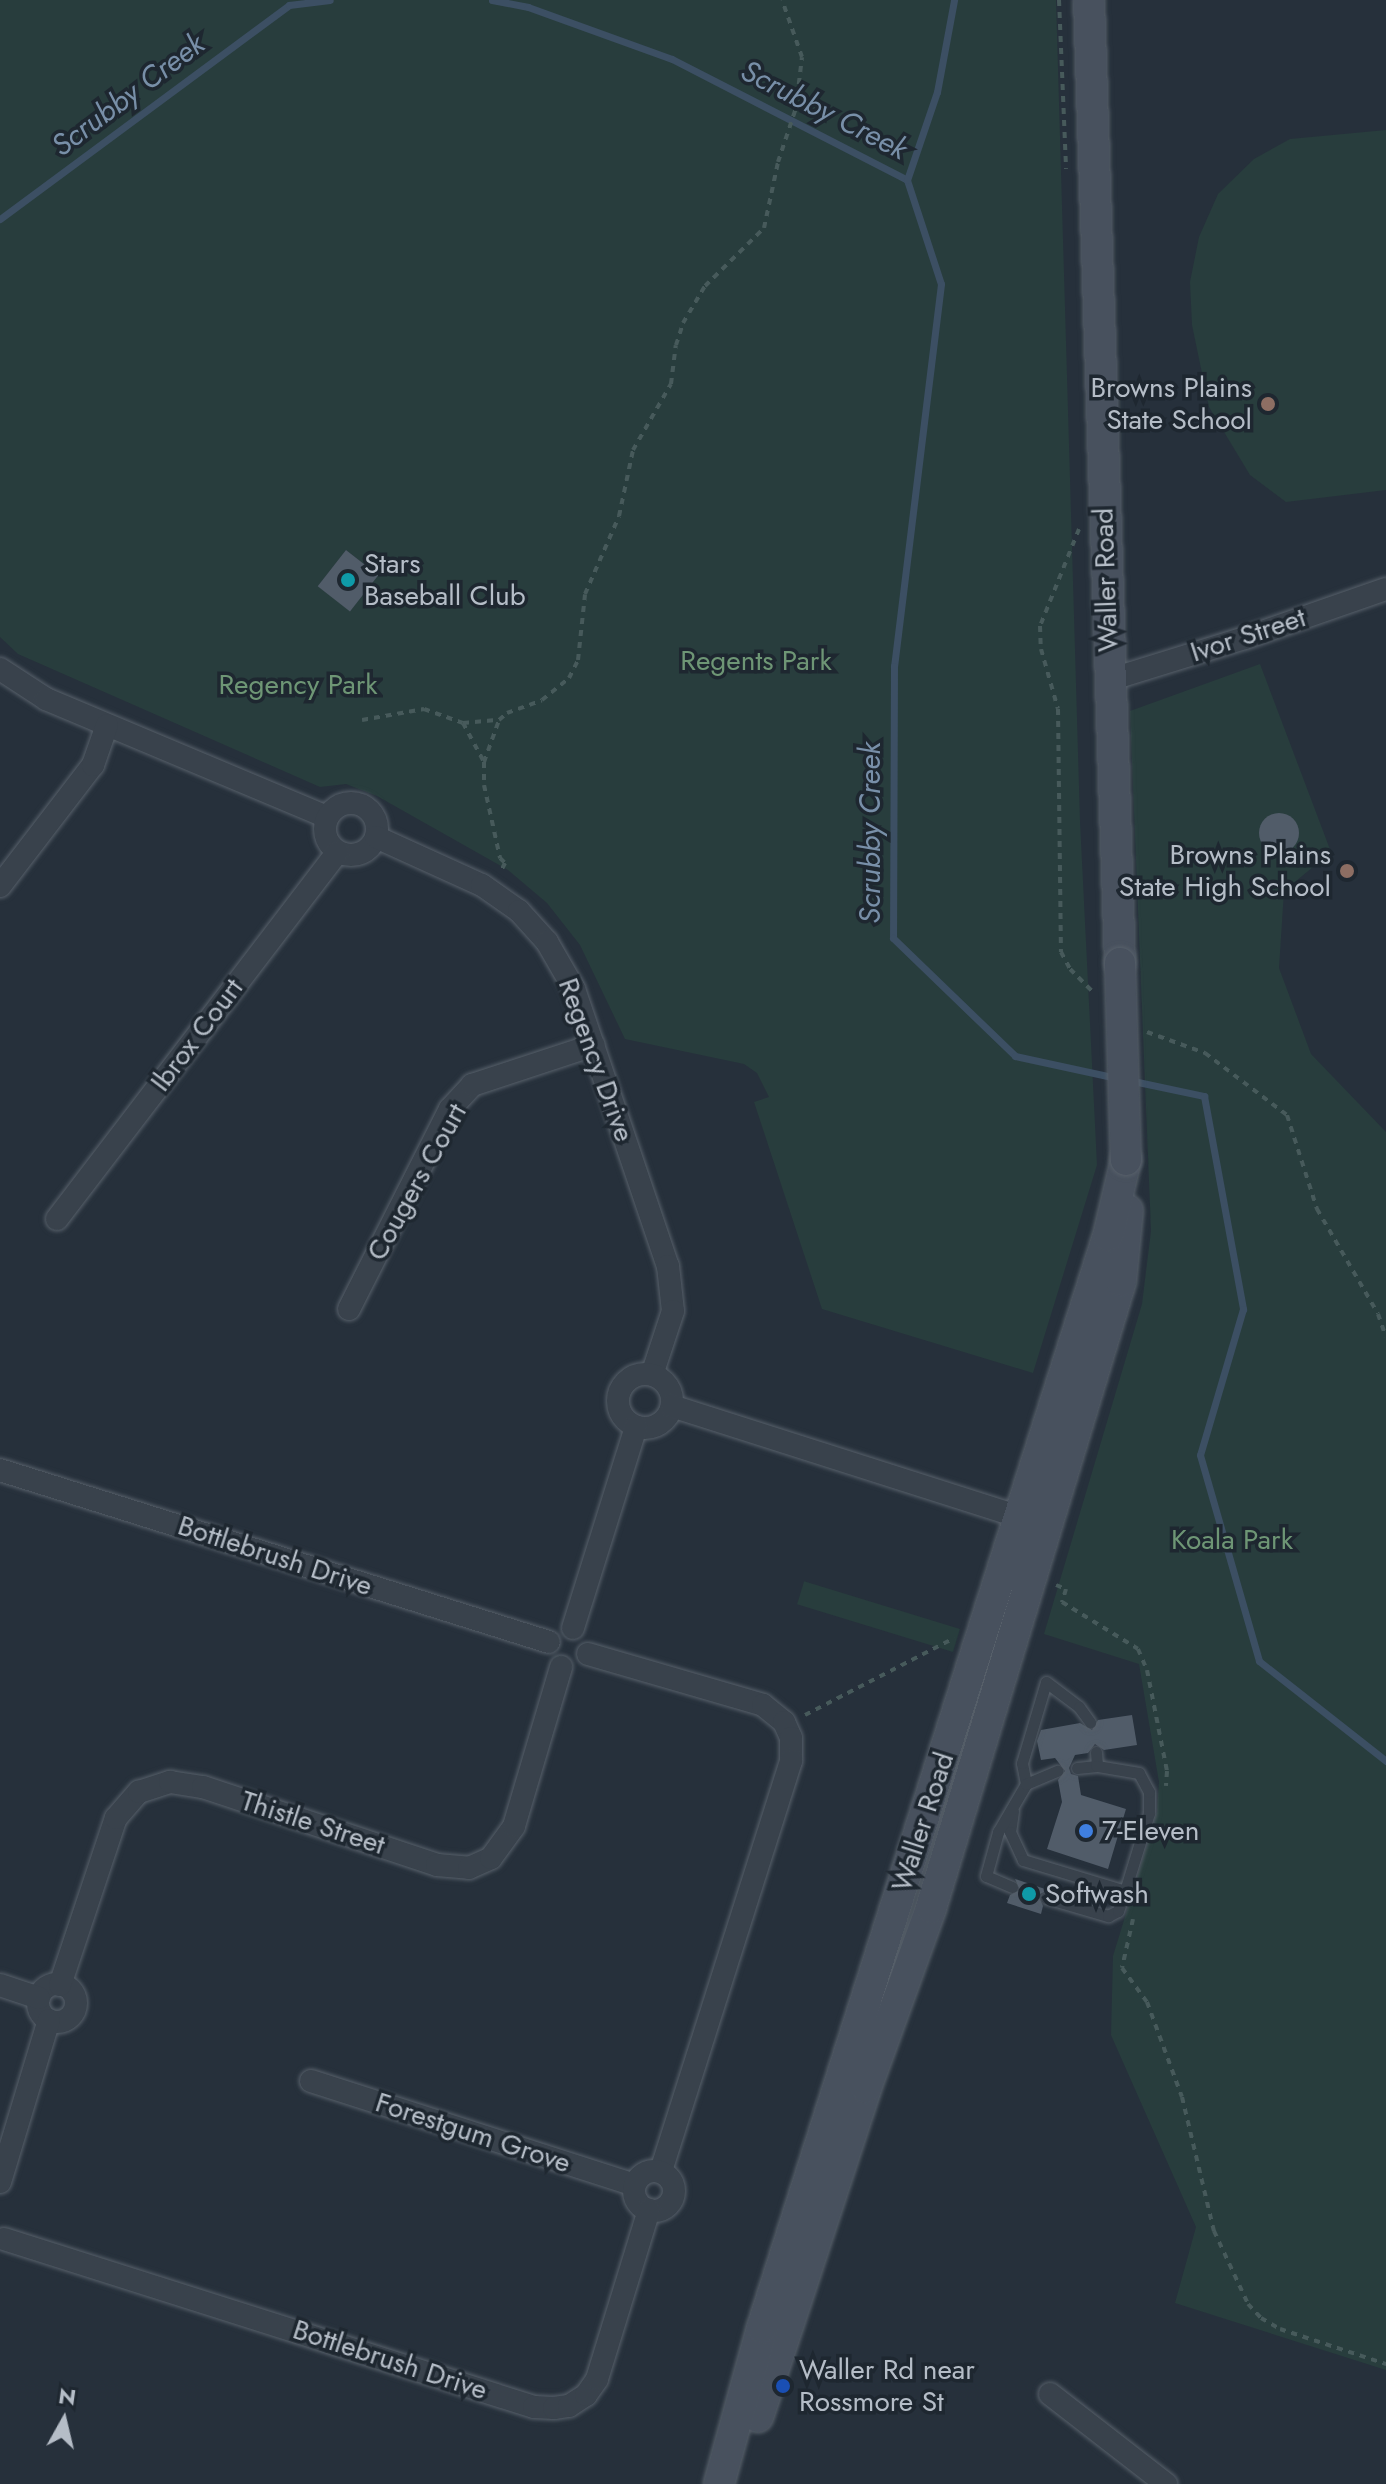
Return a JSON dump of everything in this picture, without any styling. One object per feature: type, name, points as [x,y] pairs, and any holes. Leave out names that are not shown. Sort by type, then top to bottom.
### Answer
[{"type":"street","name":"Waller Road","points":[[736,2484],[853,2084],[932,1795],[1121,1281],[1129,1231],[1089,0]]},
{"type":"street","name":"Ivor Street","points":[[1109,680],[1245,638],[1386,589]]},
{"type":"street","points":[[0,669],[46,699],[327,817]]},
{"type":"street","points":[[0,886],[93,765],[107,725]]},
{"type":"street","points":[[358,803],[366,807],[376,820],[376,837],[361,854],[338,852],[324,832],[327,817],[340,805],[358,803]]},
{"type":"street","name":"Regency Drive","points":[[376,837],[482,885],[519,911],[547,942],[574,989],[668,1266],[673,1311],[652,1375]]},
{"type":"street","name":"Ibrox Court","points":[[57,1219],[338,852]]},
{"type":"street","name":"Cougers Court","points":[[349,1309],[450,1109],[472,1085],[594,1045]]},
{"type":"street","points":[[652,1375],[668,1387],[672,1406],[659,1425],[636,1427],[621,1413],[619,1393],[632,1378],[652,1375]]},
{"type":"street","points":[[672,1406],[1033,1521]]},
{"type":"street","points":[[573,1628],[636,1427]]},
{"type":"street","name":"Bottlebrush Drive","points":[[0,1470],[549,1642]]},
{"type":"street","name":"Waller Road","points":[[719,2484],[762,2328],[853,2084],[931,1908],[963,1805],[1033,1521]]},
{"type":"street","points":[[573,1628],[587,1638],[588,1654],[578,1667],[561,1667],[550,1657],[549,1642],[558,1631],[573,1628]]},
{"type":"street","points":[[588,1654],[763,1705],[785,1725],[791,1738],[791,1761],[661,2172]]},
{"type":"street","name":"Thistle Street","points":[[60,1985],[116,1818],[139,1792],[170,1782],[203,1787],[437,1865],[469,1868],[491,1858],[514,1826],[561,1667]]},
{"type":"street","points":[[932,1795],[963,1805]]},
{"type":"street","points":[[0,1985],[39,1998]]},
{"type":"street","points":[[60,1985],[73,1993],[75,2009],[65,2020],[49,2020],[40,2011],[39,1998],[47,1987],[60,1985]]},
{"type":"street","points":[[0,2182],[49,2020]]},
{"type":"street","name":"Forestgum Grove","points":[[311,2081],[635,2185]]},
{"type":"street","points":[[661,2172],[671,2181],[674,2193],[668,2205],[649,2210],[639,2203],[635,2185],[643,2174],[661,2172]]},
{"type":"street","name":"Bottlebrush Drive","points":[[1,2236],[534,2407],[554,2408],[569,2406],[586,2395],[597,2379],[649,2210]]},
{"type":"street","points":[[1050,2394],[1166,2484]]},
{"type":"lane","points":[[1012,1887],[990,1881],[986,1871],[998,1832],[1026,1784],[1022,1763],[1046,1682],[1079,1707],[1090,1722]]},
{"type":"lane","points":[[1096,1752],[1097,1766]]},
{"type":"lane","points":[[1046,1898],[1108,1916],[1118,1911],[1149,1813],[1149,1792],[1139,1773],[1097,1766],[1077,1768]]},
{"type":"lane","points":[[1026,1784],[1057,1771]]},
{"type":"lane","points":[[1013,1811],[1010,1832],[1023,1860],[1125,1891]]},
{"type":"path","points":[[362,720],[424,709],[463,723],[499,720],[542,700],[569,678],[578,660],[585,594],[619,516],[633,450],[671,384],[676,345],[683,323],[705,286],[764,228],[778,162],[796,108],[802,57],[782,0]]},
{"type":"path","points":[[499,720],[484,762],[484,785],[500,858],[505,863],[501,871]]},
{"type":"path","points":[[463,723],[484,762]]},
{"type":"path","points":[[1053,1584],[1066,1589],[1062,1602],[1138,1649],[1147,1670],[1167,1771],[1165,1801]]},
{"type":"path","points":[[785,1725],[965,1633]]},
{"type":"path","points":[[1134,1916],[1122,1968],[1147,2002],[1177,2083],[1214,2231],[1248,2304],[1261,2318],[1280,2329],[1386,2364]]},
{"type":"green space","name":"Regents Park","points":[[0,0],[1056,0],[1080,821],[1097,1165],[1033,1373],[822,1309],[754,1102],[769,1097],[757,1073],[744,1064],[625,1039],[580,945],[547,903],[508,870],[377,796],[346,784],[320,787],[18,654],[0,637]],"holes":[[[346,550],[378,575],[350,611],[318,586]]]},
{"type":"green space","points":[[1386,130],[1386,490],[1286,502],[1250,475],[1209,407],[1192,325],[1190,282],[1199,237],[1218,194],[1254,159],[1290,139]]},
{"type":"green space","name":"Koala Park","points":[[1260,664],[1331,852],[1284,891],[1279,968],[1311,1054],[1386,1132],[1386,2370],[1175,2303],[1196,2227],[1111,2035],[1113,1956],[1157,1812],[1159,1782],[1139,1664],[1044,1634],[1142,1304],[1151,1231],[1130,711]]},
{"type":"green space","points":[[804,1581],[960,1629],[953,1652],[797,1604]]},
{"type":"building","name":"Stars Baseball Club","points":[[346,550],[378,575],[350,611],[318,586]]},
{"type":"building","points":[[1279,813],[1293,819],[1299,833],[1293,847],[1279,853],[1265,847],[1259,833],[1265,819]]},
{"type":"building","points":[[1132,1715],[1137,1745],[1104,1750],[1095,1744],[1088,1753],[1075,1755],[1069,1768],[1071,1774],[1078,1776],[1081,1795],[1126,1809],[1108,1869],[1047,1849],[1062,1802],[1058,1780],[1065,1771],[1055,1758],[1041,1760],[1037,1741],[1041,1730],[1080,1723],[1092,1730],[1098,1720]]},
{"type":"building","name":"Softwash","points":[[1015,1879],[1048,1890],[1038,1895],[1043,1906],[1041,1914],[1007,1903],[1010,1895],[1020,1890]]},
{"type":"waterway","name":"Scrubby Creek","points":[[0,219],[289,5],[330,0]]},
{"type":"waterway","name":"Scrubby Creek","points":[[492,0],[528,7],[672,59],[907,180],[941,284],[894,666],[893,938],[1015,1056],[1117,1078]]},
{"type":"waterway","points":[[907,180],[937,92],[954,0]]},
{"type":"waterway","name":"Scrubby Creek","points":[[1133,1081],[1204,1096],[1243,1309],[1200,1455],[1259,1661],[1386,1761]]},
{"type":"place","name":"Browns Plains State School","points":[[1268,404]]},
{"type":"place","name":"Stars Baseball Club","points":[[348,580]]},
{"type":"place","name":"Browns Plains State High School","points":[[1347,871]]},
{"type":"place","name":"7-Eleven","points":[[1086,1831]]},
{"type":"place","name":"Softwash","points":[[1029,1894]]},
{"type":"place","name":"Waller Rd near Rossmore St","points":[[783,2386]]},
{"type":"park label","name":"Regency Park","points":[[298,685]]}]
